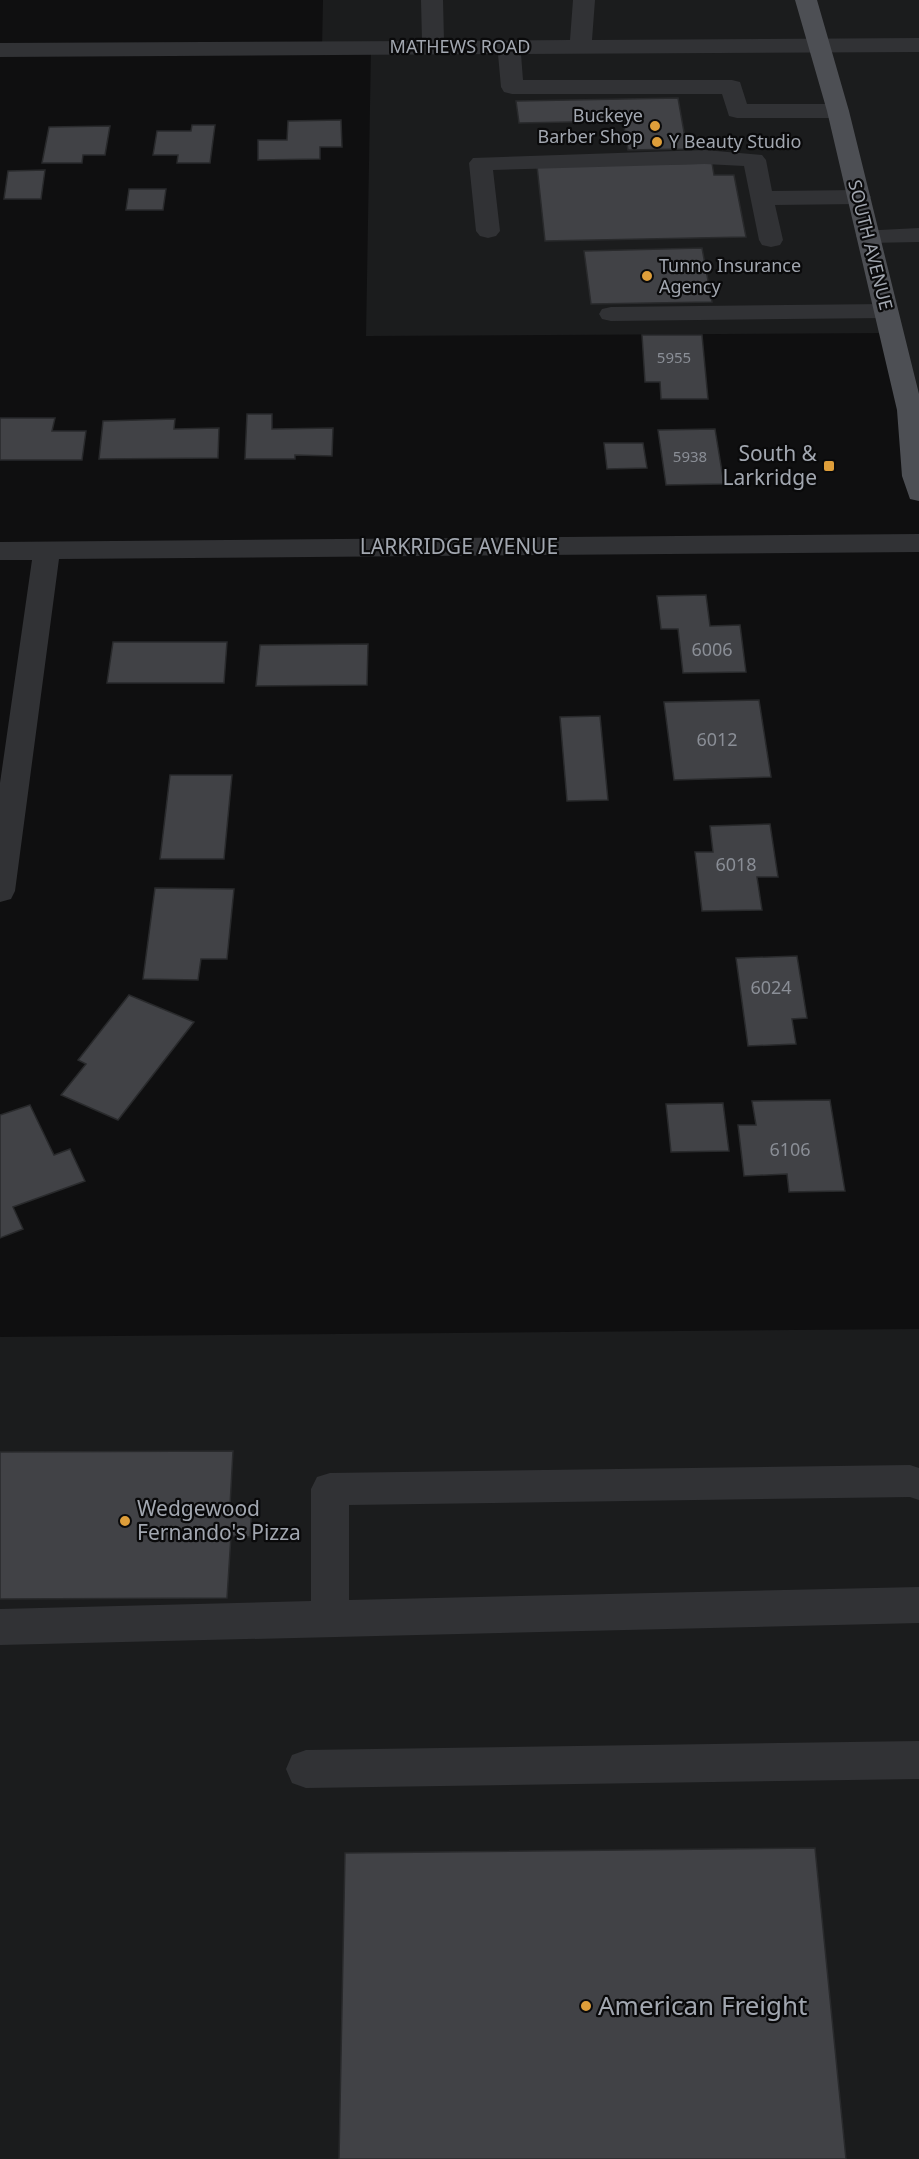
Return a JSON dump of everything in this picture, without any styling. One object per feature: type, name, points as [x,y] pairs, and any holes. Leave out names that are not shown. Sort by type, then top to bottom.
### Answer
[{"type":"main road","name":"SOUTH AVENUE","points":[[806,0],[838,111],[910,410],[915,476],[919,493]]},
{"type":"street","points":[[432,0],[433,47]]},
{"type":"street","points":[[581,47],[584,0]]},
{"type":"street","name":"MATHEWS ROAD","points":[[0,50],[919,45]]},
{"type":"street","points":[[509,47],[512,87],[732,87],[744,145]]},
{"type":"street","points":[[737,111],[838,111]]},
{"type":"street","points":[[488,231],[481,163],[705,157],[754,160],[771,240]]},
{"type":"street","points":[[762,198],[859,197]]},
{"type":"street","points":[[868,236],[919,235]]},
{"type":"street","points":[[611,314],[886,311]]},
{"type":"street","name":"LARKRIDGE AVENUE","points":[[0,551],[919,543]]},
{"type":"street","points":[[0,891],[47,550]]},
{"type":"street","points":[[330,1618],[330,1489],[910,1481],[919,1484]]},
{"type":"street","points":[[0,1627],[919,1605]]},
{"type":"street","points":[[306,1770],[919,1760]]},
{"type":"shaded area","points":[[323,0],[919,0],[919,493],[891,333],[366,336],[371,48],[322,48]]},
{"type":"shaded area","points":[[919,1329],[919,2159],[0,2159],[0,1337]]},
{"type":"building","points":[[678,98],[687,149],[628,150],[623,121],[519,123],[516,101]]},
{"type":"building","points":[[341,120],[342,147],[320,147],[320,159],[258,160],[258,140],[287,140],[288,121]]},
{"type":"building","points":[[192,125],[215,125],[210,163],[177,163],[178,155],[153,155],[157,131],[191,131]]},
{"type":"building","points":[[110,126],[105,155],[83,155],[82,163],[42,163],[49,127]]},
{"type":"building","points":[[712,163],[714,175],[734,175],[746,237],[545,241],[537,166]]},
{"type":"building","points":[[45,170],[41,199],[4,199],[8,171]]},
{"type":"building","points":[[129,189],[166,189],[163,210],[126,210]]},
{"type":"building","name":"Tunno Insurance Agency","points":[[702,248],[712,302],[591,304],[584,251]]},
{"type":"building","points":[[642,335],[702,335],[708,399],[661,399],[660,382],[645,382]]},
{"type":"building","points":[[247,414],[272,414],[272,429],[333,428],[332,456],[295,455],[295,459],[245,459]]},
{"type":"building","points":[[0,418],[55,418],[52,431],[86,431],[82,460],[0,460]]},
{"type":"building","points":[[175,419],[174,429],[219,428],[218,458],[99,459],[103,421]]},
{"type":"building","points":[[715,429],[724,484],[666,485],[658,430]]},
{"type":"building","points":[[604,443],[643,443],[647,468],[607,469]]},
{"type":"building","points":[[706,595],[710,626],[740,625],[746,672],[683,673],[678,629],[661,629],[657,596]]},
{"type":"building","points":[[113,642],[227,642],[224,683],[107,683]]},
{"type":"building","points":[[368,644],[367,685],[256,686],[260,645]]},
{"type":"building","points":[[759,700],[771,777],[674,780],[664,702]]},
{"type":"building","points":[[600,716],[608,800],[567,801],[560,717]]},
{"type":"building","points":[[170,775],[232,775],[224,859],[160,859]]},
{"type":"building","points":[[770,824],[778,877],[757,877],[762,910],[702,911],[695,852],[713,852],[710,826]]},
{"type":"building","points":[[155,888],[234,889],[227,959],[201,959],[198,980],[143,979]]},
{"type":"building","points":[[797,956],[807,1018],[792,1019],[796,1044],[748,1046],[736,958]]},
{"type":"building","points":[[129,995],[194,1022],[118,1120],[61,1095],[86,1064],[78,1060]]},
{"type":"building","points":[[830,1100],[845,1191],[789,1192],[787,1174],[744,1176],[738,1125],[756,1125],[752,1101]]},
{"type":"building","points":[[723,1103],[729,1151],[671,1152],[666,1104]]},
{"type":"building","points":[[30,1105],[54,1155],[70,1149],[85,1181],[13,1207],[23,1229],[0,1238],[0,1115]]},
{"type":"building","name":"Wedgewood Fernando's Pizza","points":[[233,1451],[230,1506],[252,1506],[250,1537],[231,1536],[227,1598],[0,1599],[0,1452]]},
{"type":"building","name":"American Freight","points":[[815,1848],[846,2159],[339,2159],[345,1853]]},
{"type":"place","name":"Buckeye Barber Shop","points":[[655,126]]},
{"type":"place","name":"Y Beauty Studio","points":[[657,142]]},
{"type":"place","name":"Tunno Insurance Agency","points":[[647,276]]},
{"type":"place","name":"South & Larkridge","points":[[829,466]]},
{"type":"place","name":"Wedgewood Fernando's Pizza","points":[[125,1521]]},
{"type":"place","name":"American Freight","points":[[586,2006]]}]
